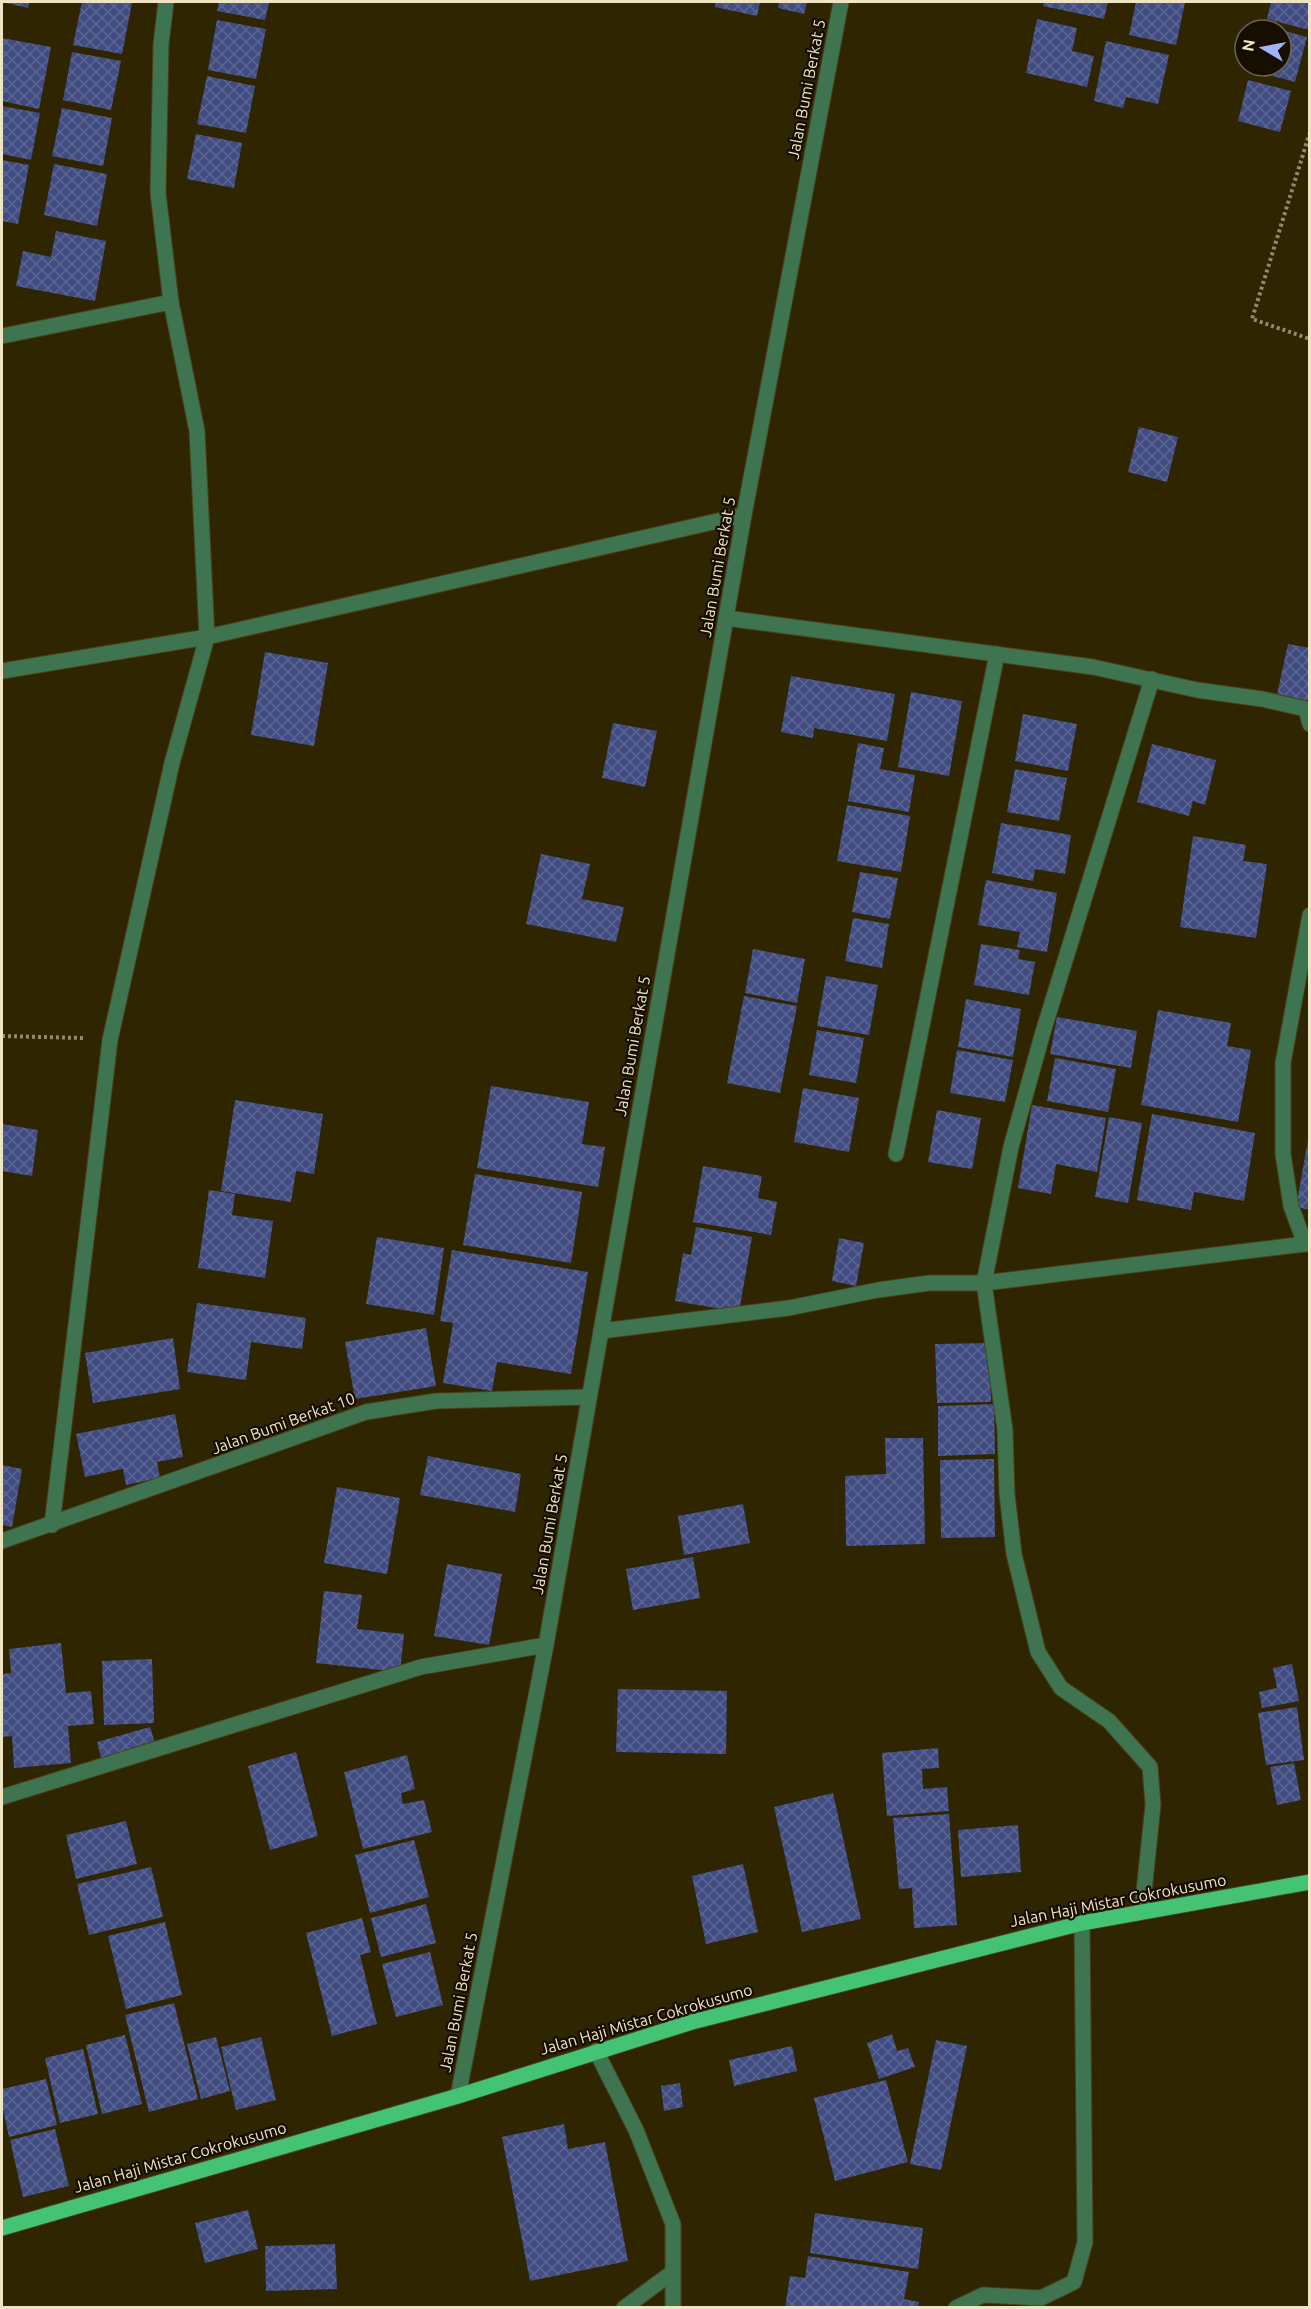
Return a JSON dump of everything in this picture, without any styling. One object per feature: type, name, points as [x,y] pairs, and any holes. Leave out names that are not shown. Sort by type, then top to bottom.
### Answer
[{"type":"main road","name":"Jalan Haji Mistar Cokrokusumo","points":[[2,2228],[458,2096],[703,2019],[1082,1923],[1310,1882]]},
{"type":"street","points":[[52,1524],[110,1040],[172,763],[207,638],[197,431],[171,302],[158,193],[161,44],[166,2]]},
{"type":"street","name":"Jalan Bumi Berkat 5","points":[[458,2096],[546,1645],[744,515],[840,2]]},
{"type":"street","points":[[2,336],[171,302]]},
{"type":"street","points":[[2,671],[207,638],[744,515]]},
{"type":"street","points":[[726,618],[1093,667],[1197,690],[1262,699],[1308,714]]},
{"type":"street","points":[[896,1154],[997,654]]},
{"type":"street","points":[[1142,1911],[1152,1816],[1150,1767],[1109,1721],[1061,1688],[1038,1652],[1014,1554],[1007,1494],[1005,1430],[984,1283],[1017,1124],[1152,679]]},
{"type":"street","points":[[601,1331],[789,1308],[919,1285],[984,1283],[1307,1244],[1291,1206],[1283,1154],[1283,1063],[1310,915]]},
{"type":"street","name":"Jalan Bumi Berkat 10","points":[[2,1541],[366,1412],[436,1401],[589,1397]]},
{"type":"street","points":[[2,1797],[421,1667],[546,1645]]},
{"type":"street","points":[[956,2307],[983,2295],[1041,2298],[1074,2282],[1085,2242],[1082,1923]]},
{"type":"street","points":[[596,2051],[636,2130],[673,2224],[674,2307]]},
{"type":"street","points":[[624,2307],[673,2272]]},
{"type":"path","points":[[1310,132],[1252,319],[1310,339]]},
{"type":"path","points":[[2,1036],[110,1040]]},
{"type":"building","points":[[2,2],[29,2],[28,8]]},
{"type":"building","points":[[82,2],[132,3],[122,54],[73,45]]},
{"type":"building","points":[[219,2],[269,2],[265,20],[217,11]]},
{"type":"building","points":[[716,2],[760,2],[757,16],[715,7]]},
{"type":"building","points":[[779,2],[807,2],[804,14],[778,8]]},
{"type":"building","points":[[1044,2],[1108,2],[1104,19],[1043,6]]},
{"type":"building","points":[[1136,2],[1185,2],[1176,45],[1129,35]]},
{"type":"building","points":[[1271,2],[1310,2],[1309,30],[1293,26],[1293,18],[1267,18]]},
{"type":"building","points":[[1037,19],[1077,28],[1072,51],[1094,56],[1087,87],[1026,73]]},
{"type":"building","points":[[217,20],[266,29],[256,79],[208,70]]},
{"type":"building","points":[[1293,33],[1307,37],[1295,82],[1280,78],[1293,78]]},
{"type":"building","points":[[2,38],[51,47],[39,109],[2,101]]},
{"type":"building","points":[[1106,41],[1169,55],[1158,104],[1126,97],[1123,108],[1094,101]]},
{"type":"building","points":[[72,52],[121,61],[111,110],[63,100]]},
{"type":"building","points":[[207,76],[255,86],[246,133],[197,124]]},
{"type":"building","points":[[1248,80],[1291,91],[1280,132],[1238,121]]},
{"type":"building","points":[[2,106],[40,113],[31,160],[2,154]]},
{"type":"building","points":[[62,108],[112,118],[103,166],[52,156]]},
{"type":"building","points":[[196,134],[242,143],[234,188],[187,179]]},
{"type":"building","points":[[2,160],[29,165],[18,224],[2,221]]},
{"type":"building","points":[[54,164],[107,174],[97,226],[44,215]]},
{"type":"building","points":[[56,231],[106,241],[95,301],[16,286],[23,251],[51,257]]},
{"type":"building","points":[[1139,427],[1178,437],[1167,482],[1128,472]]},
{"type":"building","points":[[1288,644],[1310,648],[1310,707],[1276,699]]},
{"type":"building","points":[[265,652],[328,663],[314,746],[251,735]]},
{"type":"building","points":[[791,676],[895,694],[887,741],[814,728],[813,738],[781,732]]},
{"type":"building","points":[[911,692],[962,701],[949,776],[898,767]]},
{"type":"building","points":[[1023,714],[1077,724],[1068,771],[1015,761]]},
{"type":"building","points":[[613,723],[657,731],[645,787],[602,778]]},
{"type":"building","points":[[858,743],[884,748],[880,769],[915,775],[909,812],[848,801]]},
{"type":"building","points":[[1152,744],[1216,760],[1205,805],[1193,801],[1189,816],[1137,802]]},
{"type":"building","points":[[1015,769],[1067,778],[1059,821],[1007,812]]},
{"type":"building","points":[[847,805],[910,816],[901,872],[837,861]]},
{"type":"building","points":[[1001,823],[1071,835],[1065,874],[1035,869],[1033,881],[992,873]]},
{"type":"building","points":[[1193,836],[1246,845],[1243,861],[1267,864],[1256,938],[1180,927]]},
{"type":"building","points":[[541,854],[590,864],[582,899],[624,907],[616,942],[526,924]]},
{"type":"building","points":[[860,872],[898,878],[890,919],[852,912]]},
{"type":"building","points":[[986,880],[1057,893],[1047,952],[1017,947],[1020,932],[978,925]]},
{"type":"building","points":[[853,918],[889,924],[882,968],[845,961]]},
{"type":"building","points":[[981,944],[1020,950],[1018,959],[1035,962],[1029,995],[974,985]]},
{"type":"building","points":[[753,949],[805,959],[797,1003],[745,993]]},
{"type":"building","points":[[826,976],[878,985],[869,1035],[817,1026]]},
{"type":"building","points":[[744,996],[797,1006],[780,1093],[727,1083]]},
{"type":"building","points":[[966,999],[1021,1009],[1013,1057],[958,1047]]},
{"type":"building","points":[[1158,1010],[1231,1023],[1227,1046],[1251,1050],[1238,1122],[1141,1105]]},
{"type":"building","points":[[1057,1017],[1137,1031],[1131,1068],[1050,1054]]},
{"type":"building","points":[[817,1030],[864,1038],[856,1083],[809,1075]]},
{"type":"building","points":[[957,1050],[1013,1060],[1005,1102],[950,1093]]},
{"type":"building","points":[[1055,1058],[1116,1069],[1108,1112],[1047,1101]]},
{"type":"building","points":[[491,1086],[589,1102],[582,1144],[605,1147],[598,1187],[477,1168]]},
{"type":"building","points":[[803,1088],[859,1098],[849,1152],[794,1142]]},
{"type":"building","points":[[235,1100],[323,1114],[314,1174],[296,1171],[291,1202],[221,1191]]},
{"type":"building","points":[[1032,1105],[1106,1118],[1097,1172],[1056,1164],[1051,1194],[1018,1188]]},
{"type":"building","points":[[937,1110],[981,1118],[972,1169],[928,1162]]},
{"type":"building","points":[[1152,1114],[1255,1133],[1244,1201],[1194,1192],[1191,1210],[1137,1200]]},
{"type":"building","points":[[1109,1117],[1142,1123],[1128,1203],[1095,1197]]},
{"type":"building","points":[[2,1124],[38,1130],[32,1176],[2,1171]]},
{"type":"building","points":[[1308,1140],[1310,1140],[1310,1210],[1296,1207]]},
{"type":"building","points":[[703,1166],[762,1176],[758,1198],[777,1202],[771,1235],[693,1222]]},
{"type":"building","points":[[475,1174],[582,1192],[571,1263],[463,1245]]},
{"type":"building","points":[[209,1190],[235,1194],[232,1215],[273,1221],[265,1278],[198,1268]]},
{"type":"building","points":[[696,1227],[752,1237],[739,1312],[675,1301],[683,1253],[691,1255]]},
{"type":"building","points":[[377,1237],[444,1248],[434,1315],[366,1304]]},
{"type":"building","points":[[839,1238],[864,1243],[856,1286],[832,1281]]},
{"type":"building","points":[[452,1250],[588,1272],[571,1374],[497,1362],[492,1391],[443,1383],[453,1323],[440,1321]]},
{"type":"building","points":[[197,1303],[306,1318],[302,1349],[251,1342],[246,1380],[187,1372]]},
{"type":"building","points":[[426,1328],[436,1386],[355,1399],[345,1342]]},
{"type":"building","points":[[173,1338],[180,1389],[93,1403],[85,1353]]},
{"type":"building","points":[[990,1343],[991,1402],[937,1403],[935,1344]]},
{"type":"building","points":[[994,1404],[995,1454],[938,1456],[938,1406]]},
{"type":"building","points":[[175,1414],[183,1457],[157,1462],[160,1478],[126,1485],[123,1469],[85,1477],[76,1434]]},
{"type":"building","points":[[885,1438],[923,1438],[925,1544],[846,1546],[845,1476],[886,1474]]},
{"type":"building","points":[[428,1456],[521,1474],[515,1512],[420,1495]]},
{"type":"building","points":[[994,1459],[995,1537],[941,1538],[940,1460]]},
{"type":"building","points":[[2,1465],[22,1469],[12,1527],[2,1525]]},
{"type":"building","points":[[337,1487],[400,1498],[387,1574],[324,1563]]},
{"type":"building","points":[[743,1504],[750,1543],[684,1555],[678,1516]]},
{"type":"building","points":[[693,1557],[700,1598],[633,1610],[626,1569]]},
{"type":"building","points":[[447,1564],[502,1574],[489,1645],[434,1636]]},
{"type":"building","points":[[324,1591],[362,1595],[357,1629],[404,1634],[400,1672],[316,1663]]},
{"type":"building","points":[[61,1643],[66,1693],[91,1691],[94,1724],[68,1726],[71,1763],[14,1768],[12,1736],[2,1737],[2,1674],[11,1673],[9,1649]]},
{"type":"building","points":[[152,1659],[154,1723],[104,1725],[102,1661]]},
{"type":"building","points":[[1292,1664],[1299,1701],[1262,1708],[1259,1692],[1277,1688],[1273,1668]]},
{"type":"building","points":[[618,1689],[727,1691],[726,1754],[616,1752]]},
{"type":"building","points":[[1297,1707],[1304,1760],[1266,1765],[1258,1713]]},
{"type":"building","points":[[150,1727],[156,1746],[102,1761],[97,1742]]},
{"type":"building","points":[[938,1748],[939,1768],[922,1769],[923,1789],[947,1787],[949,1811],[887,1816],[882,1753]]},
{"type":"building","points":[[296,1752],[318,1836],[270,1850],[248,1766]]},
{"type":"building","points":[[407,1755],[415,1789],[401,1793],[403,1804],[424,1800],[432,1832],[363,1849],[344,1772]]},
{"type":"building","points":[[1294,1763],[1301,1800],[1277,1805],[1270,1767]]},
{"type":"building","points":[[833,1793],[861,1919],[802,1932],[774,1807]]},
{"type":"building","points":[[949,1814],[957,1925],[914,1928],[912,1888],[899,1889],[893,1818]]},
{"type":"building","points":[[126,1821],[137,1864],[76,1879],[66,1835]]},
{"type":"building","points":[[1018,1825],[1021,1872],[961,1877],[958,1830]]},
{"type":"building","points":[[414,1840],[429,1897],[370,1913],[355,1855]]},
{"type":"building","points":[[743,1864],[758,1932],[706,1944],[692,1876]]},
{"type":"building","points":[[151,1867],[163,1917],[89,1935],[77,1884]]},
{"type":"building","points":[[426,1904],[436,1943],[381,1957],[371,1918]]},
{"type":"building","points":[[362,1918],[371,1952],[360,1955],[377,2024],[332,2036],[306,1933]]},
{"type":"building","points":[[165,1922],[182,1995],[126,2009],[108,1936]]},
{"type":"building","points":[[430,1952],[443,2005],[396,2017],[382,1964]]},
{"type":"building","points":[[174,2003],[198,2099],[149,2112],[125,2015]]},
{"type":"building","points":[[892,2034],[897,2051],[908,2048],[915,2067],[879,2079],[867,2043]]},
{"type":"building","points":[[125,2035],[142,2104],[102,2114],[86,2045]]},
{"type":"building","points":[[216,2037],[230,2091],[201,2099],[187,2044]]},
{"type":"building","points":[[261,2037],[276,2100],[236,2110],[221,2047]]},
{"type":"building","points":[[936,2040],[967,2046],[941,2170],[910,2164]]},
{"type":"building","points":[[792,2046],[797,2071],[734,2086],[729,2060]]},
{"type":"building","points":[[83,2049],[98,2114],[60,2123],[45,2058]]},
{"type":"building","points":[[46,2079],[57,2125],[9,2137],[2,2105],[2,2089]]},
{"type":"building","points":[[886,2080],[908,2162],[835,2181],[814,2098]]},
{"type":"building","points":[[680,2083],[683,2107],[664,2111],[661,2086]]},
{"type":"building","points":[[564,2124],[568,2149],[605,2142],[628,2261],[530,2281],[502,2137]]},
{"type":"building","points":[[55,2129],[69,2186],[23,2197],[10,2140]]},
{"type":"building","points":[[248,2210],[258,2249],[205,2263],[195,2223]]},
{"type":"building","points":[[815,2213],[923,2228],[918,2269],[810,2253]]},
{"type":"building","points":[[335,2244],[337,2289],[266,2291],[265,2246]]},
{"type":"building","points":[[808,2256],[909,2272],[904,2299],[919,2302],[918,2308],[785,2308],[790,2276],[805,2278]]}]
